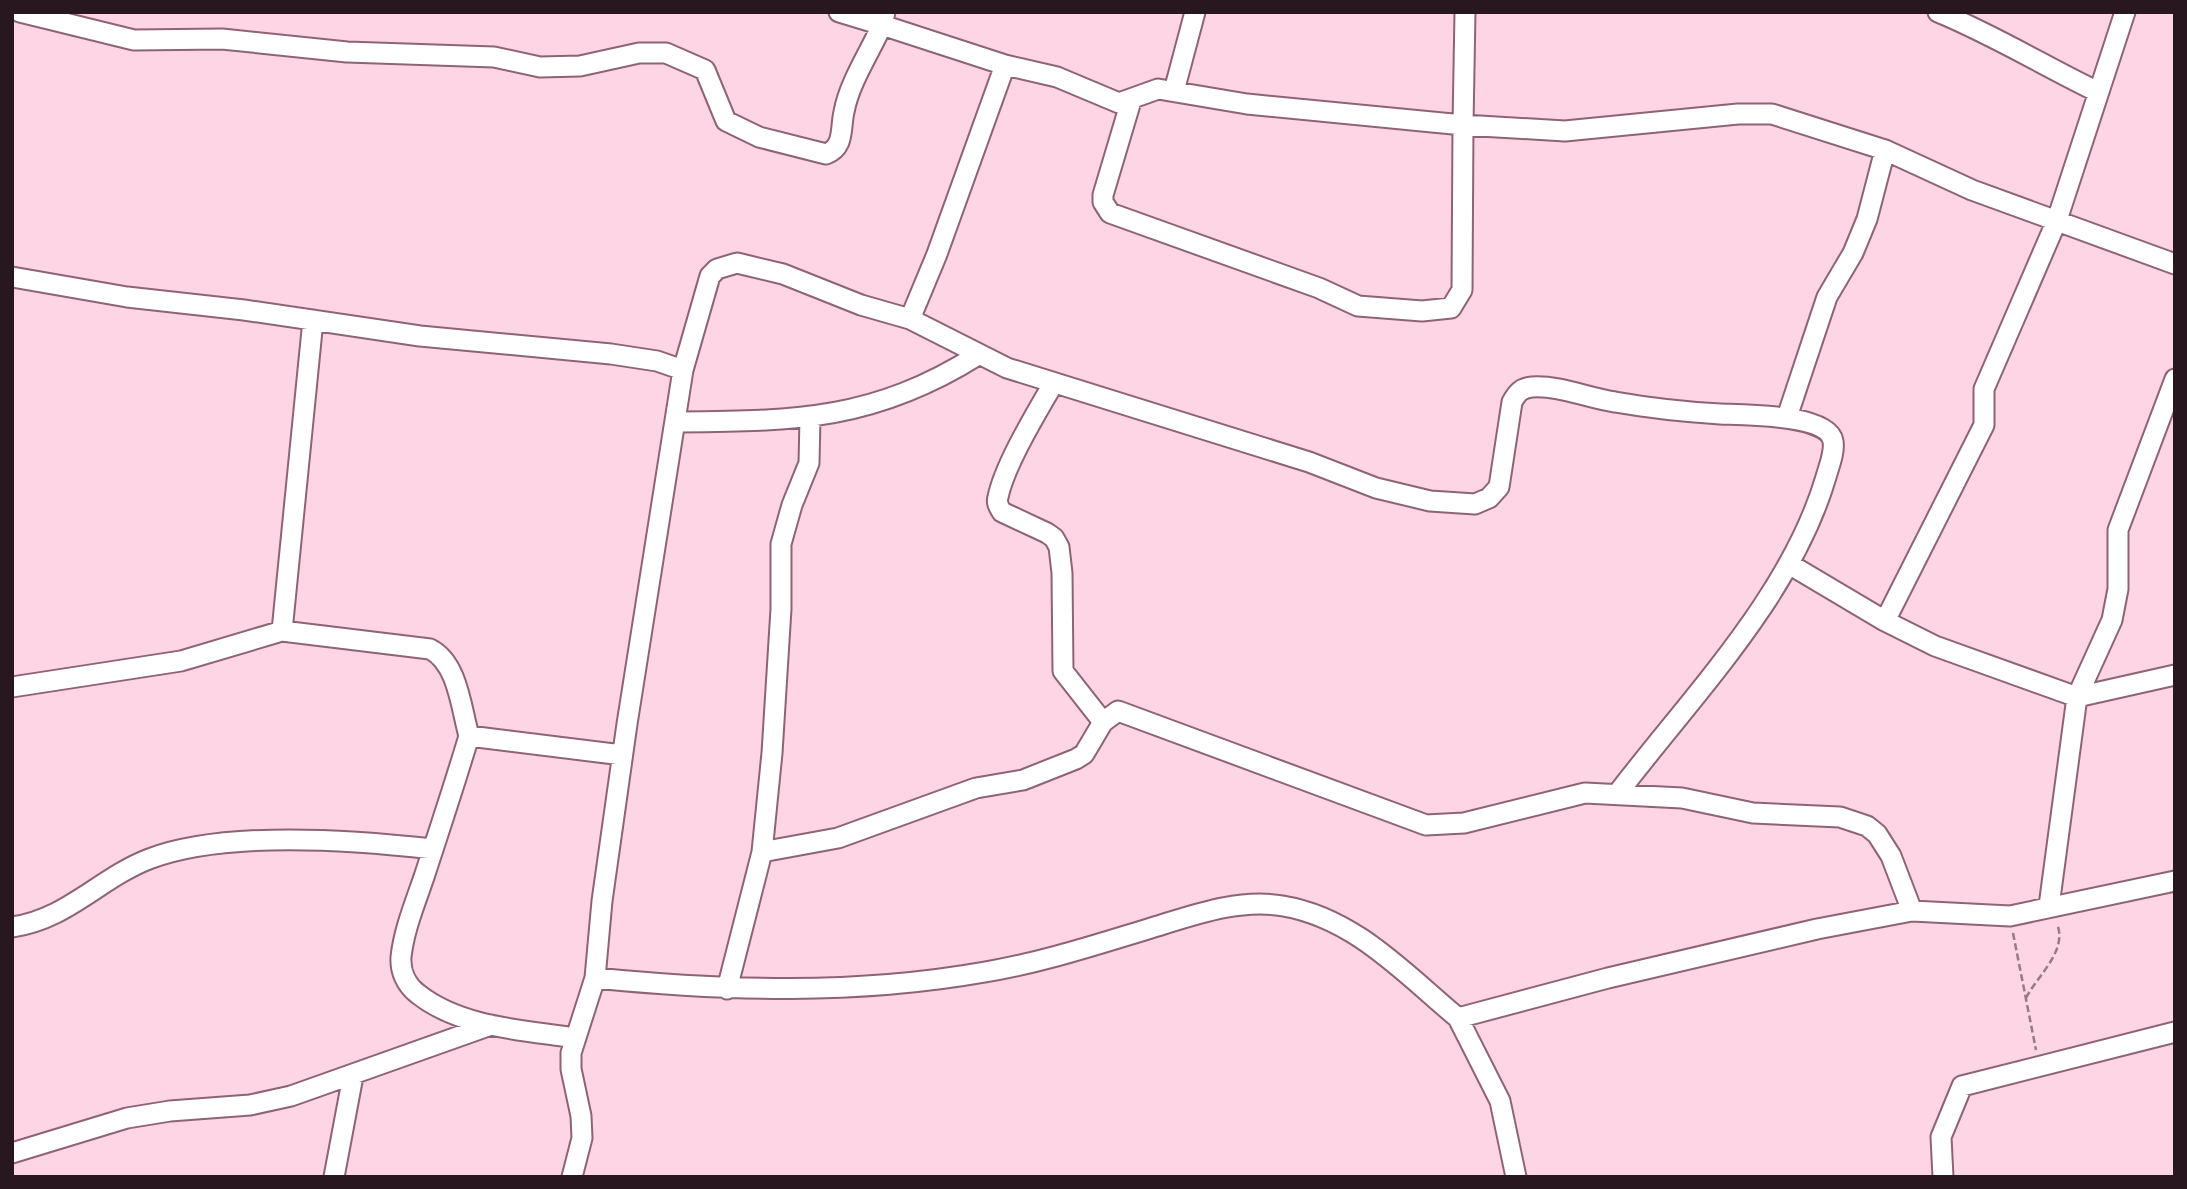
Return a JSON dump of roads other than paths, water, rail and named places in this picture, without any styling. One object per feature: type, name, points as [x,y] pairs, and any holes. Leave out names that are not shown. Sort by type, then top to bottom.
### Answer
[{"type":"street","points":[[20,12],[134,40],[222,39],[347,52],[494,57],[540,67],[591,65],[639,53],[666,54],[705,70],[726,121],[759,137],[826,154],[835,151],[839,145],[844,109],[883,18]]},
{"type":"street","points":[[839,12],[883,18],[1005,65],[1057,77],[1119,103],[1131,101],[1151,89],[1247,104],[1463,125],[1565,131],[1656,121],[1772,114],[1885,150],[1972,190],[2175,264]]},
{"type":"street","points":[[1174,91],[1195,12]]},
{"type":"street","points":[[1131,101],[1103,195],[1110,213],[1319,289],[1358,306],[1387,309],[1451,308],[1462,290],[1465,12]]},
{"type":"street","points":[[1938,12],[2001,39],[2049,68],[2098,92]]},
{"type":"street","points":[[1885,621],[1979,439],[1984,425],[1984,390],[2057,220],[2124,12]]},
{"type":"street","points":[[910,320],[937,254],[1005,65]]},
{"type":"street","points":[[1787,417],[1828,297],[1853,253],[1867,219],[1885,150]]},
{"type":"street","points":[[572,1177],[582,1138],[581,1116],[570,1069],[576,1038],[595,978],[602,901],[622,755],[683,370],[710,276],[717,269],[737,263],[783,274],[861,305],[910,320],[978,355],[1053,384],[1309,462],[1376,488],[1430,501],[1475,504],[1489,498],[1499,487],[1512,402],[1517,393],[1525,388],[1547,388],[1614,402],[1678,410],[1787,417],[1826,430],[1833,437],[1834,447],[1818,503],[1789,564],[1714,672],[1618,793]]},
{"type":"street","points":[[12,277],[127,297],[420,336],[611,354],[657,361],[683,370]]},
{"type":"street","points":[[282,631],[313,320]]},
{"type":"street","points":[[675,422],[810,418],[889,400],[939,379],[978,355]]},
{"type":"street","points":[[2049,906],[2077,697],[2112,620],[2118,589],[2118,530],[2175,379]]},
{"type":"street","points":[[1053,384],[1014,459],[998,497],[998,505],[1002,512],[1054,538],[1059,547],[1062,573],[1063,671],[1103,722]]},
{"type":"street","points":[[727,989],[762,852],[772,753],[781,609],[781,544],[792,505],[809,463],[810,418]]},
{"type":"street","points":[[1789,564],[1885,621],[1935,646],[2077,697],[2175,675]]},
{"type":"street","points":[[12,687],[181,661],[282,631],[430,649],[440,654],[450,668],[469,736],[410,921],[401,958],[402,972],[417,994],[452,1014],[491,1025],[576,1038]]},
{"type":"street","points":[[762,852],[838,838],[976,788],[1023,780],[1084,754],[1103,722],[1118,710],[1142,717],[1209,747],[1426,825],[1441,826],[1495,817],[1555,798],[1618,793],[1682,798],[1753,813],[1840,817],[1867,826],[1877,834],[1891,856],[1912,911]]},
{"type":"street","points":[[469,736],[622,755]]},
{"type":"street","points":[[12,927],[30,925],[57,915],[148,860],[209,844],[350,841],[433,849]]},
{"type":"street","points":[[1458,1018],[1608,978],[1817,929],[1912,911],[2010,916],[2049,906],[2092,901],[2174,885]]},
{"type":"street","points":[[595,978],[727,989],[873,988],[974,974],[1075,951],[1217,909],[1281,905],[1334,922],[1366,940],[1458,1018],[1500,1101],[1517,1177]]},
{"type":"street","points":[[12,1153],[127,1118],[170,1111],[250,1105],[291,1097],[491,1025]]},
{"type":"street","points":[[1942,1177],[1941,1137],[1962,1086],[2175,1032]]},
{"type":"street","points":[[334,1177],[353,1076]]}]
